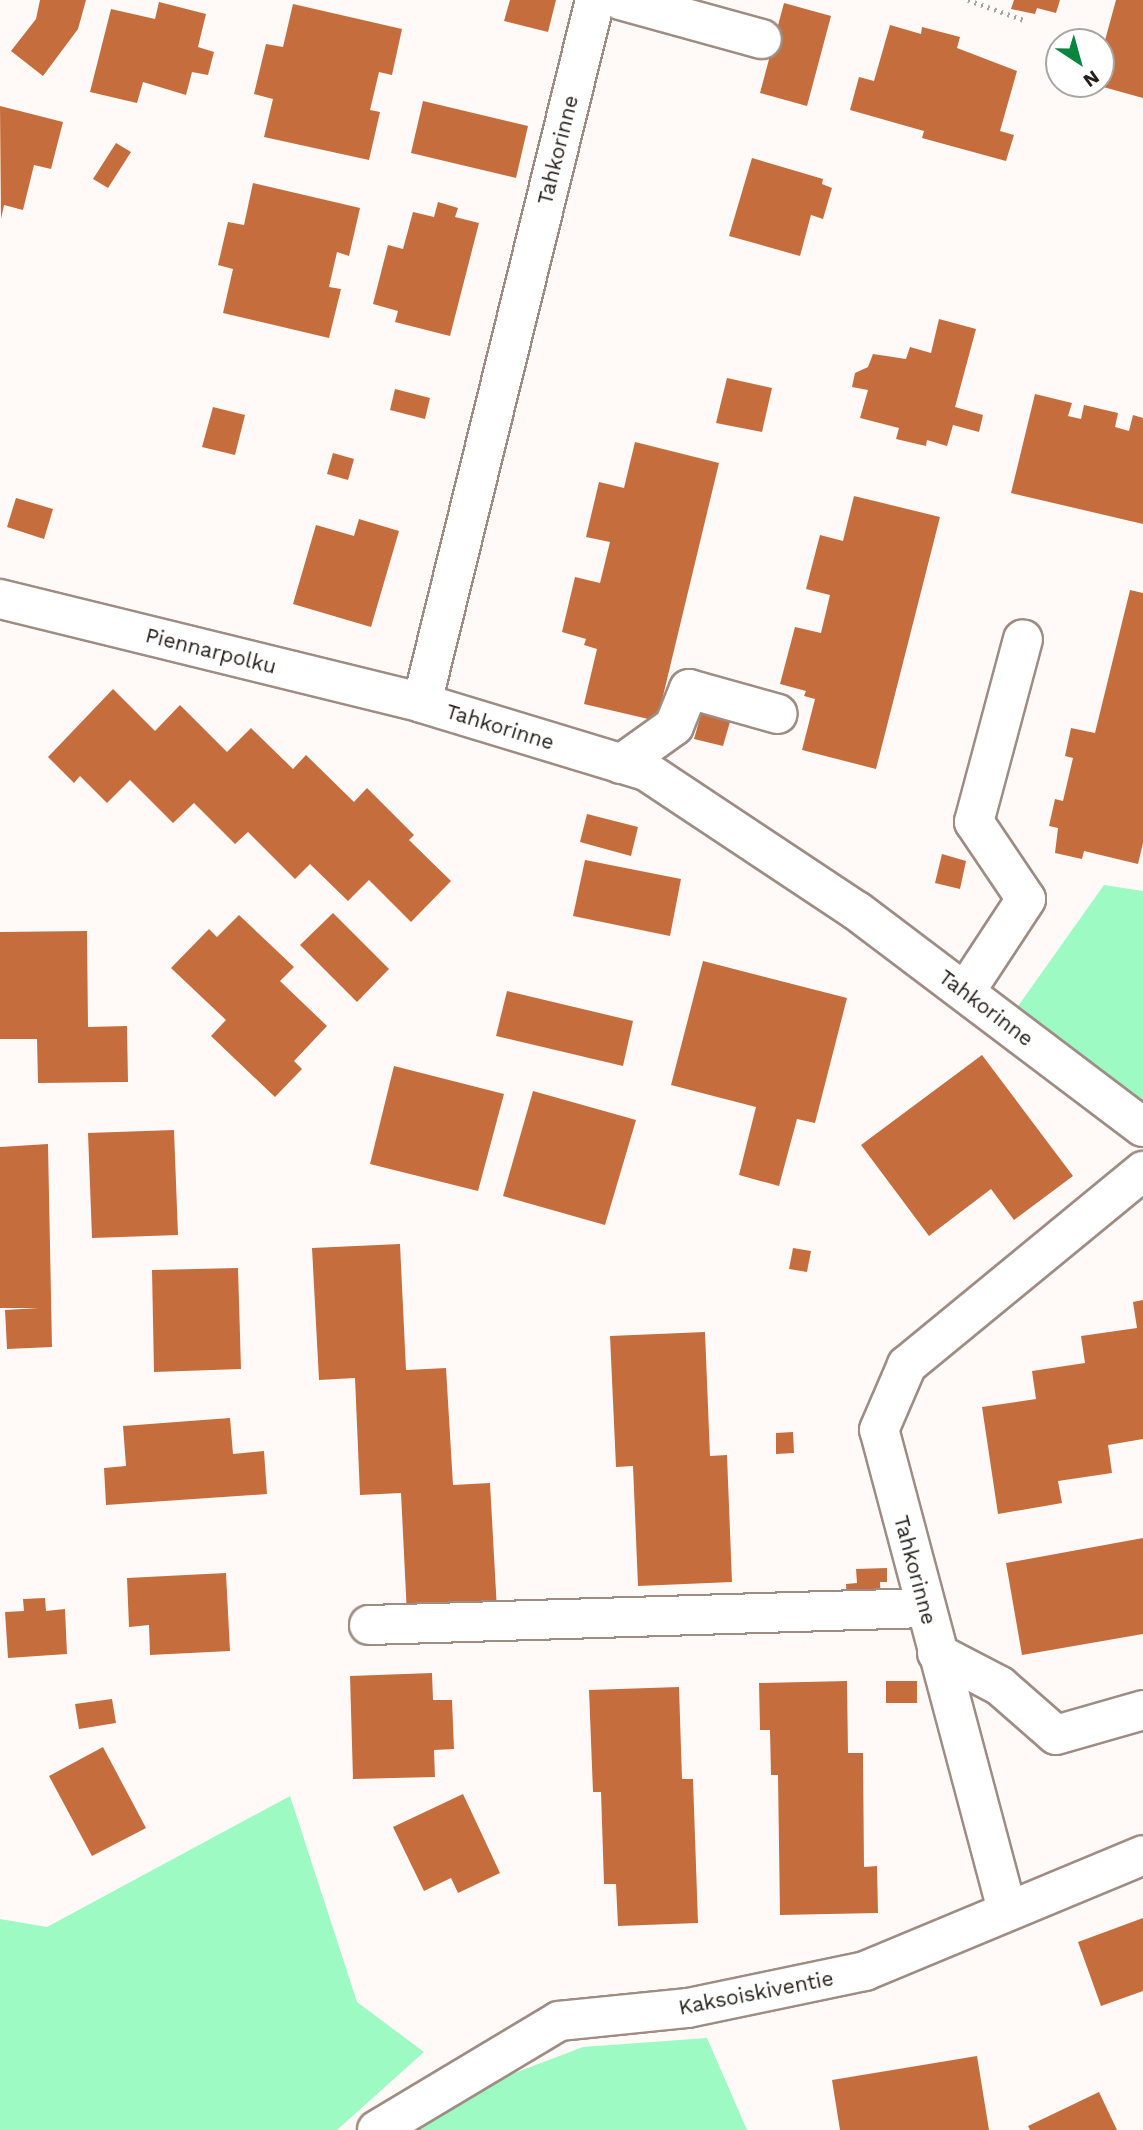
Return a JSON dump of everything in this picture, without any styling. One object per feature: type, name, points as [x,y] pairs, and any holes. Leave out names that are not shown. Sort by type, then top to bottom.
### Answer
[{"type":"street","name":"Tahkorinne","points":[[596,0],[422,703],[646,771],[816,884],[965,992],[1143,1127]]},
{"type":"street","points":[[620,0],[762,39]]},
{"type":"street","name":"Piennarpolku","points":[[0,599],[422,703]]},
{"type":"street","points":[[965,992],[1026,898],[974,822],[1023,639]]},
{"type":"street","points":[[621,764],[674,726],[689,689],[778,714]]},
{"type":"street","name":"Tahkorinne","points":[[1007,1910],[879,1430],[907,1365],[1143,1171]]},
{"type":"street","points":[[369,1625],[925,1608]]},
{"type":"street","points":[[937,1653],[1000,1686],[1056,1735],[1143,1710]]},
{"type":"street","name":"Kaksoiskiventie","points":[[377,2130],[559,2021],[688,2008],[864,1971],[1143,1855]]},
{"type":"path","points":[[968,0],[1024,20]]},
{"type":"green space","points":[[1104,885],[1143,891],[1143,1113],[1011,1016]]},
{"type":"green space","points":[[290,1796],[357,2002],[424,2052],[337,2130],[0,2130],[0,1919],[47,1927]]},
{"type":"green space","points":[[707,2038],[747,2130],[411,2130],[475,2088],[583,2047]]},
{"type":"building","points":[[40,0],[86,0],[78,29],[43,76],[11,51],[36,19]]},
{"type":"building","points":[[510,0],[556,0],[548,32],[504,21]]},
{"type":"building","points":[[1014,0],[1060,0],[1056,13],[1037,8],[1035,14],[1011,9]]},
{"type":"building","points":[[1116,0],[1143,0],[1143,98],[1115,90],[1115,28],[1108,28]]},
{"type":"building","points":[[159,2],[206,14],[198,47],[214,52],[208,75],[192,72],[186,95],[143,82],[137,103],[90,92],[111,9],[155,19]]},
{"type":"building","points":[[784,3],[831,16],[807,106],[760,93]]},
{"type":"building","points":[[293,4],[402,29],[392,75],[379,72],[370,110],[380,112],[369,160],[264,137],[273,99],[254,94],[266,44],[283,47]]},
{"type":"building","points":[[890,25],[921,34],[922,27],[960,37],[957,48],[1017,71],[1000,131],[1014,135],[1006,161],[922,138],[924,131],[850,110],[859,77],[874,81]]},
{"type":"building","points":[[423,101],[528,126],[516,178],[411,153]]},
{"type":"building","points":[[0,106],[63,122],[51,169],[34,165],[23,210],[4,205],[1,219]]},
{"type":"building","points":[[116,143],[131,152],[108,188],[93,179]]},
{"type":"building","points":[[752,158],[823,179],[822,184],[832,188],[823,219],[811,215],[800,256],[729,236]]},
{"type":"building","points":[[253,183],[360,208],[349,256],[337,252],[329,287],[341,289],[329,338],[223,313],[233,269],[218,265],[228,222],[244,225]]},
{"type":"building","points":[[438,202],[458,208],[455,217],[479,223],[450,336],[395,322],[398,311],[373,304],[388,245],[403,249],[413,212],[434,217]]},
{"type":"building","points":[[939,319],[976,329],[955,407],[983,415],[979,432],[953,425],[947,446],[927,440],[926,446],[896,439],[899,428],[860,418],[868,390],[852,387],[855,373],[868,367],[873,354],[906,359],[910,347],[931,353]]},
{"type":"building","points":[[727,378],[772,388],[762,432],[716,423]]},
{"type":"building","points":[[395,389],[430,398],[425,419],[390,410]]},
{"type":"building","points":[[1035,394],[1072,403],[1068,416],[1081,419],[1084,405],[1118,413],[1115,427],[1129,431],[1133,415],[1143,418],[1143,524],[1011,493]]},
{"type":"building","points":[[213,407],[245,415],[235,455],[202,447]]},
{"type":"building","points":[[635,442],[719,463],[657,721],[584,704],[597,649],[584,645],[586,639],[562,632],[575,577],[600,583],[610,542],[586,537],[599,482],[624,488]]},
{"type":"building","points":[[333,453],[354,459],[348,480],[327,474]]},
{"type":"building","points":[[854,496],[940,517],[876,769],[802,750],[815,699],[804,696],[806,691],[780,684],[795,627],[821,633],[830,595],[806,589],[820,535],[843,541]]},
{"type":"building","points":[[16,498],[53,509],[44,539],[7,527]]},
{"type":"building","points":[[359,519],[399,531],[371,627],[293,604],[316,525],[354,536]]},
{"type":"building","points":[[1130,590],[1143,593],[1143,843],[1138,864],[1084,851],[1082,859],[1055,853],[1058,828],[1049,826],[1055,799],[1063,801],[1073,758],[1065,756],[1071,728],[1095,733]]},
{"type":"building","points":[[113,689],[155,731],[180,705],[227,752],[251,728],[293,769],[306,755],[354,802],[367,788],[414,835],[409,840],[451,881],[411,922],[369,880],[348,901],[310,864],[295,879],[248,832],[235,844],[194,803],[173,823],[130,780],[107,803],[80,776],[74,783],[48,757]]},
{"type":"building","points":[[703,707],[732,715],[723,746],[694,739]]},
{"type":"building","points":[[587,814],[638,827],[631,856],[580,842]]},
{"type":"building","points":[[942,854],[966,861],[960,889],[935,883]]},
{"type":"building","points":[[585,860],[681,879],[670,936],[573,916]]},
{"type":"building","points":[[333,913],[389,969],[357,1002],[300,945]]},
{"type":"building","points":[[239,915],[294,967],[280,981],[327,1026],[294,1061],[302,1069],[275,1097],[211,1036],[226,1020],[171,968],[209,929],[217,937]]},
{"type":"building","points":[[87,931],[88,1027],[127,1026],[128,1082],[38,1083],[37,1039],[0,1039],[0,932]]},
{"type":"building","points":[[703,961],[847,998],[815,1123],[797,1119],[779,1186],[739,1175],[756,1107],[671,1085]]},
{"type":"building","points":[[507,991],[633,1021],[623,1066],[496,1036]]},
{"type":"building","points":[[982,1055],[1073,1176],[1014,1220],[991,1189],[929,1236],[861,1145]]},
{"type":"building","points":[[394,1066],[504,1094],[478,1191],[370,1164]]},
{"type":"building","points":[[533,1091],[636,1120],[605,1225],[503,1196]]},
{"type":"building","points":[[174,1130],[178,1235],[92,1238],[88,1133]]},
{"type":"building","points":[[48,1144],[52,1347],[7,1349],[5,1310],[39,1308],[0,1308],[0,1147]]},
{"type":"building","points":[[400,1244],[406,1370],[446,1368],[453,1485],[490,1483],[497,1610],[407,1615],[401,1493],[360,1495],[355,1378],[319,1380],[312,1248]]},
{"type":"building","points":[[793,1248],[811,1251],[807,1272],[789,1269]]},
{"type":"building","points":[[238,1268],[241,1369],[154,1372],[152,1270]]},
{"type":"building","points":[[1143,1300],[1143,1439],[1108,1445],[1112,1473],[1058,1481],[1062,1503],[998,1514],[982,1407],[1036,1399],[1032,1371],[1085,1363],[1081,1336],[1137,1328],[1133,1302]]},
{"type":"building","points":[[705,1332],[710,1456],[727,1455],[732,1582],[638,1586],[633,1466],[616,1467],[610,1336]]},
{"type":"building","points":[[230,1418],[233,1454],[264,1451],[267,1494],[106,1505],[104,1468],[126,1466],[123,1426]]},
{"type":"building","points":[[793,1432],[794,1453],[776,1454],[776,1433]]},
{"type":"building","points":[[1143,1538],[1143,1634],[1022,1655],[1006,1563]]},
{"type":"building","points":[[887,1568],[887,1582],[880,1582],[881,1601],[847,1602],[846,1584],[857,1583],[856,1569]]},
{"type":"building","points":[[226,1573],[230,1651],[150,1655],[149,1625],[129,1627],[127,1578]]},
{"type":"building","points":[[45,1598],[46,1611],[65,1609],[67,1654],[8,1658],[5,1612],[24,1611],[23,1599]]},
{"type":"building","points":[[432,1673],[433,1700],[452,1700],[454,1749],[434,1750],[435,1777],[353,1779],[350,1676]]},
{"type":"building","points":[[847,1681],[848,1753],[863,1753],[864,1867],[877,1866],[878,1913],[780,1915],[778,1775],[771,1775],[770,1730],[760,1730],[759,1683]]},
{"type":"building","points":[[886,1681],[917,1681],[917,1703],[886,1703]]},
{"type":"building","points":[[679,1687],[682,1779],[693,1779],[698,1923],[618,1926],[616,1884],[604,1884],[601,1792],[593,1792],[589,1690]]},
{"type":"building","points":[[112,1699],[116,1723],[79,1729],[75,1704]]},
{"type":"building","points":[[103,1747],[146,1828],[92,1856],[49,1776]]},
{"type":"building","points":[[463,1794],[500,1873],[458,1893],[451,1878],[424,1891],[393,1827]]},
{"type":"building","points":[[1143,1918],[1143,1991],[1101,2006],[1078,1942]]},
{"type":"building","points":[[977,2056],[989,2130],[840,2130],[832,2080]]},
{"type":"building","points":[[1099,2092],[1117,2130],[1030,2130],[1028,2126]]}]
